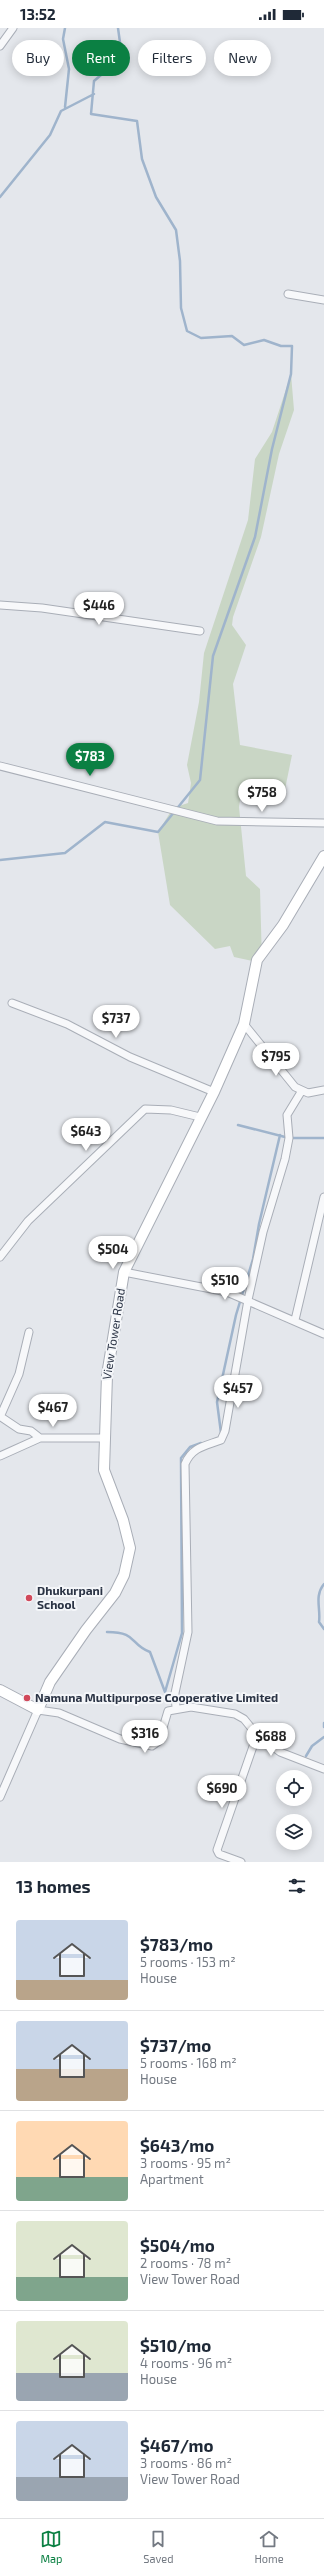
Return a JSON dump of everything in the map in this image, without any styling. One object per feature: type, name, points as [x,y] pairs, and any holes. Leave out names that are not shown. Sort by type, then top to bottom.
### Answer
[{"type":"street","points":[[0,46],[13,28]]},
{"type":"street","points":[[288,294],[324,300]]},
{"type":"street","points":[[0,605],[42,608],[200,631]]},
{"type":"street","points":[[0,766],[217,821],[324,823]]},
{"type":"street","name":"View Tower Road","points":[[38,1710],[50,1682],[86,1630],[115,1592],[124,1575],[130,1548],[123,1520],[104,1470],[103,1438],[107,1375],[124,1272],[214,1092],[244,1024],[258,960],[283,925],[324,856]]},
{"type":"street","points":[[12,1003],[67,1024],[130,1058],[214,1092]]},
{"type":"street","points":[[244,1024],[301,1092],[308,1093],[324,1090]]},
{"type":"street","points":[[176,1708],[175,1693],[188,1632],[185,1464],[189,1454],[195,1449],[221,1440],[225,1431],[248,1300],[263,1232],[289,1138],[287,1115],[301,1092]]},
{"type":"street","points":[[0,1257],[28,1221],[144,1109],[171,1110],[200,1118]]},
{"type":"street","points":[[294,1320],[324,1197]]},
{"type":"street","points":[[124,1272],[227,1292],[324,1334]]},
{"type":"street","points":[[29,1332],[20,1374],[1,1417],[19,1429],[31,1431],[40,1438]]},
{"type":"street","points":[[0,1456],[40,1438],[103,1438]]},
{"type":"street","points":[[0,1690],[38,1710],[59,1713],[120,1739],[152,1746],[159,1741],[168,1710],[191,1707],[235,1714],[244,1719],[257,1735],[280,1752],[324,1769]]},
{"type":"street","points":[[0,1797],[2,1788],[38,1710]]},
{"type":"street","points":[[241,1862],[219,1854],[217,1850],[257,1735]]},
{"type":"green space","points":[[291,374],[294,410],[279,454],[261,537],[233,617],[232,625],[246,645],[233,684],[240,745],[292,755],[284,794],[242,786],[239,807],[246,876],[260,889],[262,963],[234,957],[230,946],[215,949],[170,905],[158,832],[173,808],[188,803],[191,783],[187,765],[199,702],[204,653],[248,520],[255,459],[272,432]]},
{"type":"waterway","points":[[65,28],[63,39],[69,69],[65,107]]},
{"type":"waterway","points":[[0,860],[65,853],[105,822],[158,832],[200,780],[213,656],[255,537],[272,449],[291,374],[292,346],[281,346],[264,340],[244,345],[232,336],[201,338],[187,331],[181,308],[180,261],[176,230],[156,197],[142,159],[137,121],[91,114],[94,81],[122,57],[118,28]]},
{"type":"waterway","points":[[0,197],[50,135],[61,111],[94,94]]},
{"type":"waterway","points":[[238,1125],[289,1138],[324,1138]]},
{"type":"waterway","points":[[221,1433],[217,1402],[236,1315],[253,1259],[259,1224],[280,1135]]},
{"type":"waterway","points":[[107,1632],[129,1636],[139,1646],[150,1652],[165,1692],[182,1633],[181,1458],[190,1447],[201,1443]]},
{"type":"waterway","points":[[324,1584],[319,1593],[318,1603],[319,1622],[324,1629]]},
{"type":"waterway","points":[[306,1756],[312,1746],[324,1737]]},
{"type":"place","name":"Dhukurpani School","points":[[29,1598]]},
{"type":"place","name":"Namuna Multipurpose Cooperative Limited","points":[[27,1698]]}]
